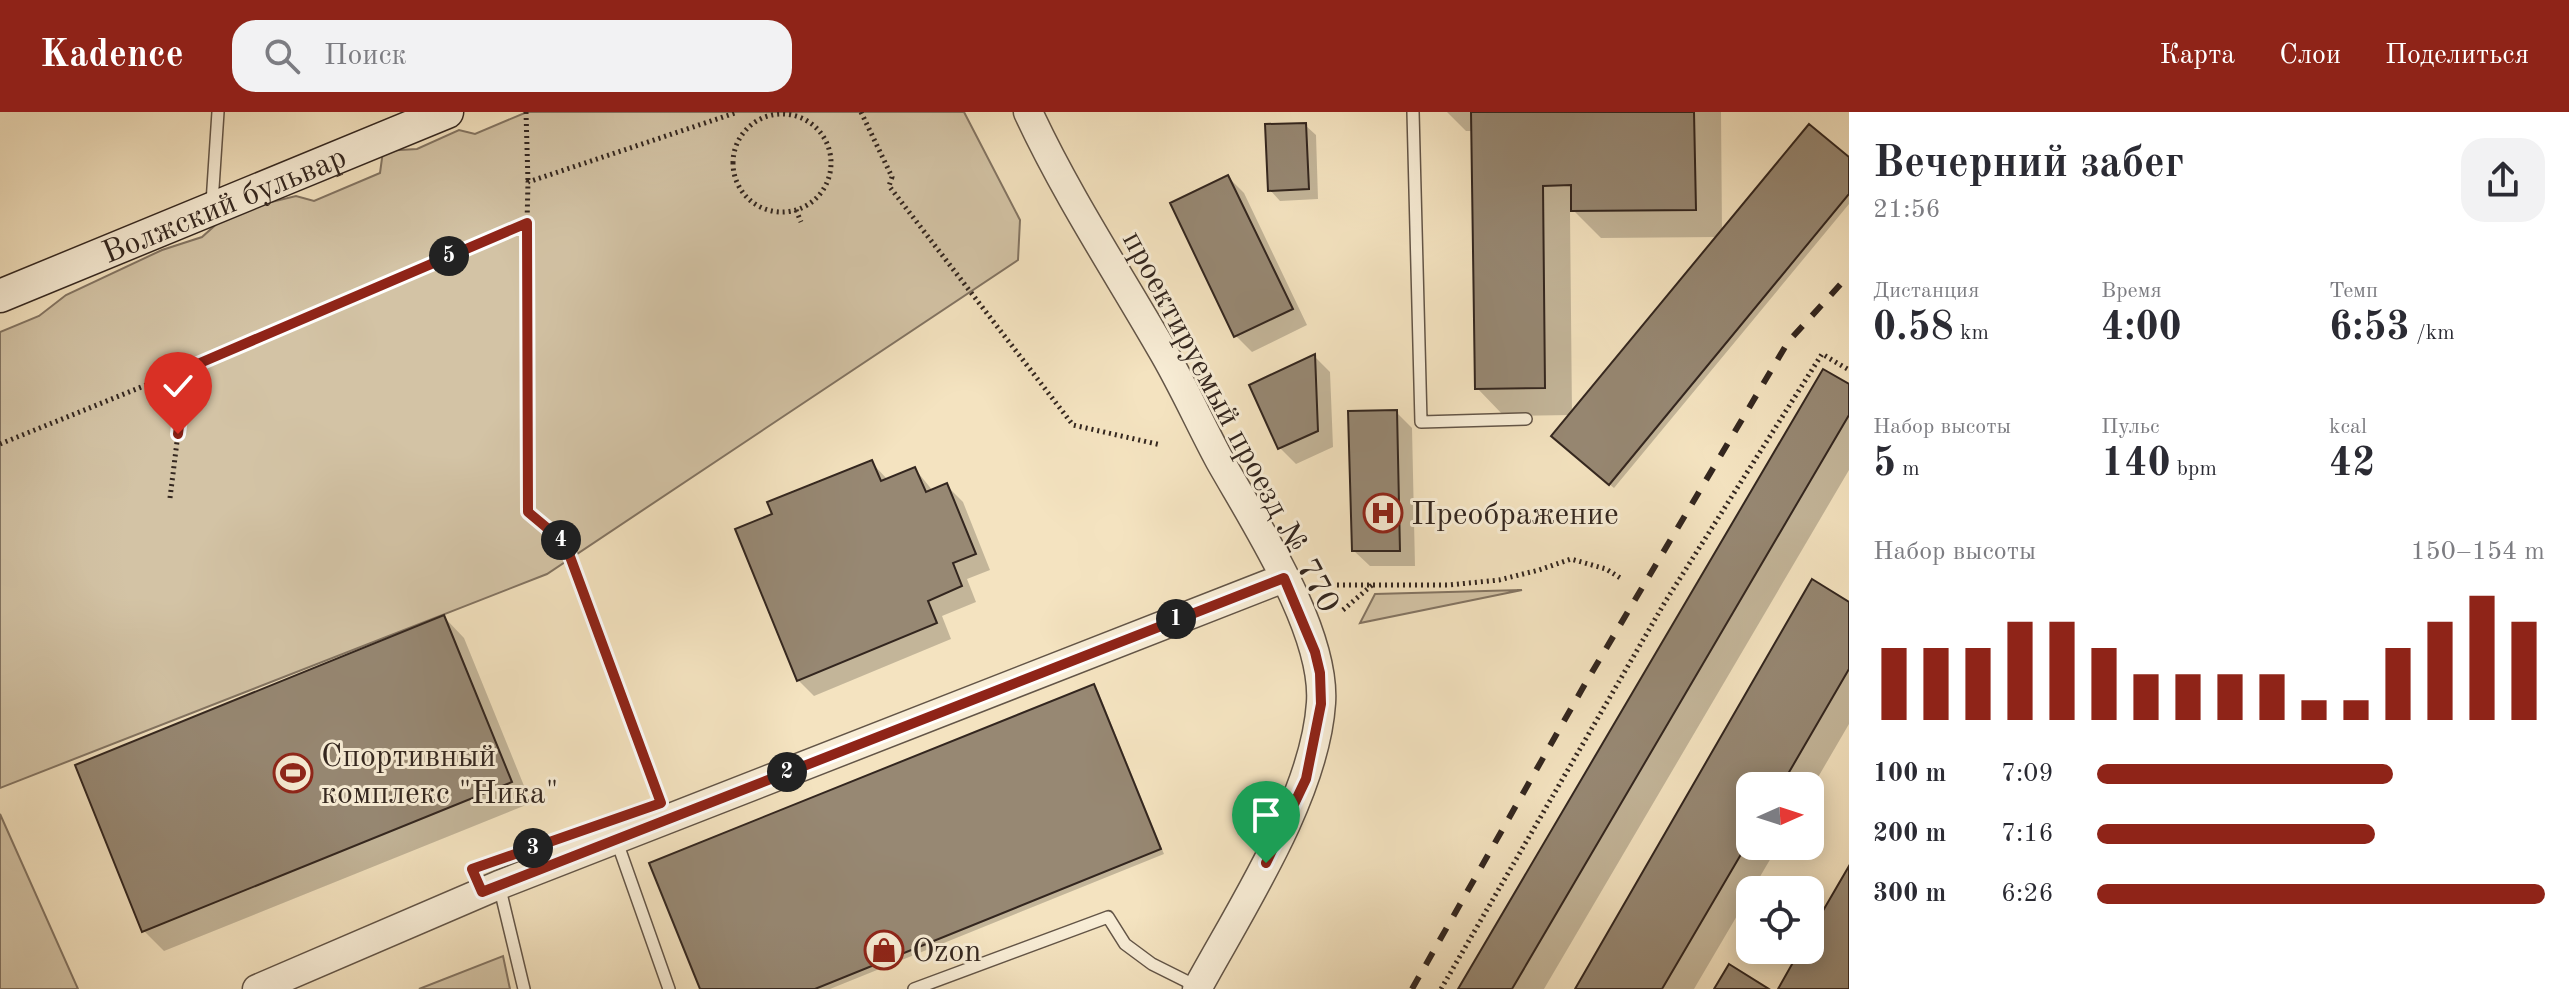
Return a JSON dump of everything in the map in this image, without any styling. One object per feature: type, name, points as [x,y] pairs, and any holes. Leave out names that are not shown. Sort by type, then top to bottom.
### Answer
[{"type":"main road","name":"Волжский бульвар","points":[[0,296],[447,112]]},
{"type":"street","name":"проектируемый проезд № 770","points":[[1028,112],[1062,180],[1163,351],[1284,578],[1315,652],[1320,673],[1321,704],[1306,779],[1266,863],[1197,988]]},
{"type":"street","points":[[257,989],[499,885],[1284,578]]},
{"type":"lane","points":[[212,208],[218,112]]},
{"type":"lane","points":[[1413,112],[1421,422],[1526,419]]},
{"type":"lane","points":[[616,839],[669,989]]},
{"type":"lane","points":[[499,885],[524,989]]},
{"type":"lane","points":[[914,989],[1108,917],[1125,944],[1152,964],[1197,988]]},
{"type":"path","points":[[526,112],[528,512],[565,543],[661,803]]},
{"type":"path","points":[[528,182],[738,112]]},
{"type":"path","points":[[861,112],[892,177],[889,186],[1073,425],[1161,445]]},
{"type":"path","points":[[787,113],[806,119],[820,131],[830,149],[832,168],[826,186],[813,201],[796,210],[777,212],[758,206],[744,194],[734,177],[733,157],[738,139],[751,124],[767,114],[787,113]]},
{"type":"path","points":[[796,210],[801,222]]},
{"type":"path","points":[[0,444],[186,369],[527,223]]},
{"type":"path","points":[[1441,989],[1665,602],[1822,354],[1849,370]]},
{"type":"path","points":[[170,498],[186,369]]},
{"type":"path","points":[[1331,585],[1449,585],[1499,580],[1571,559],[1606,569],[1622,579]]},
{"type":"path","points":[[1343,610],[1373,585]]},
{"type":"shaded area","points":[[527,112],[964,112],[1020,220],[1018,260],[547,574],[0,788],[0,332],[39,316],[66,295],[162,250],[202,237],[230,212],[296,196],[314,201],[380,173],[383,151],[417,149],[459,130],[475,134]]},
{"type":"shaded area","points":[[1522,590],[1360,623],[1375,594]]},
{"type":"shaded area","points":[[0,814],[78,989],[0,989]]},
{"type":"shaded area","points":[[503,956],[510,989],[419,989]]},
{"type":"building","points":[[1471,112],[1694,112],[1696,210],[1571,211],[1571,185],[1543,186],[1545,388],[1475,389]]},
{"type":"building","points":[[1306,123],[1309,189],[1268,191],[1265,124]]},
{"type":"building","points":[[1809,124],[1849,157],[1849,194],[1609,485],[1551,436]]},
{"type":"building","points":[[1228,175],[1293,309],[1234,337],[1170,203]]},
{"type":"building","points":[[1315,354],[1318,431],[1278,449],[1249,385]]},
{"type":"building","points":[[1823,369],[1849,384],[1849,415],[1512,989],[1458,989]]},
{"type":"building","points":[[1397,410],[1400,551],[1352,551],[1348,411]]},
{"type":"building","points":[[872,460],[881,481],[915,467],[926,492],[947,483],[976,554],[953,563],[962,586],[928,601],[937,623],[797,681],[735,529],[772,514],[767,502]]},
{"type":"building","points":[[1812,579],[1849,602],[1849,669],[1789,772],[1736,772],[1738,860],[1662,989],[1575,989]]},
{"type":"building","name":"Спортивный комплекс \"Ника\"","points":[[444,615],[512,782],[142,932],[75,765]]},
{"type":"building","points":[[1094,684],[1161,849],[815,989],[700,989],[649,863]]},
{"type":"building","points":[[1849,866],[1849,989],[1778,989],[1792,964],[1824,964],[1824,909]]},
{"type":"building","points":[[1729,964],[1769,989],[1714,989]]},
{"type":"railway","points":[[1412,989],[1585,684],[1788,342],[1849,275]]},
{"type":"place","name":"Преображение","points":[[1383,513]]},
{"type":"place","name":"Спортивный комплекс \"Ника\"","points":[[293,773]]},
{"type":"place","name":"Ozon","points":[[884,950]]},
{"type":"route","points":[[178,434],[186,369],[527,223],[528,512],[565,543],[661,803],[472,869],[482,892],[1284,578],[1315,652],[1320,673],[1321,704],[1306,779],[1266,863]]}]
